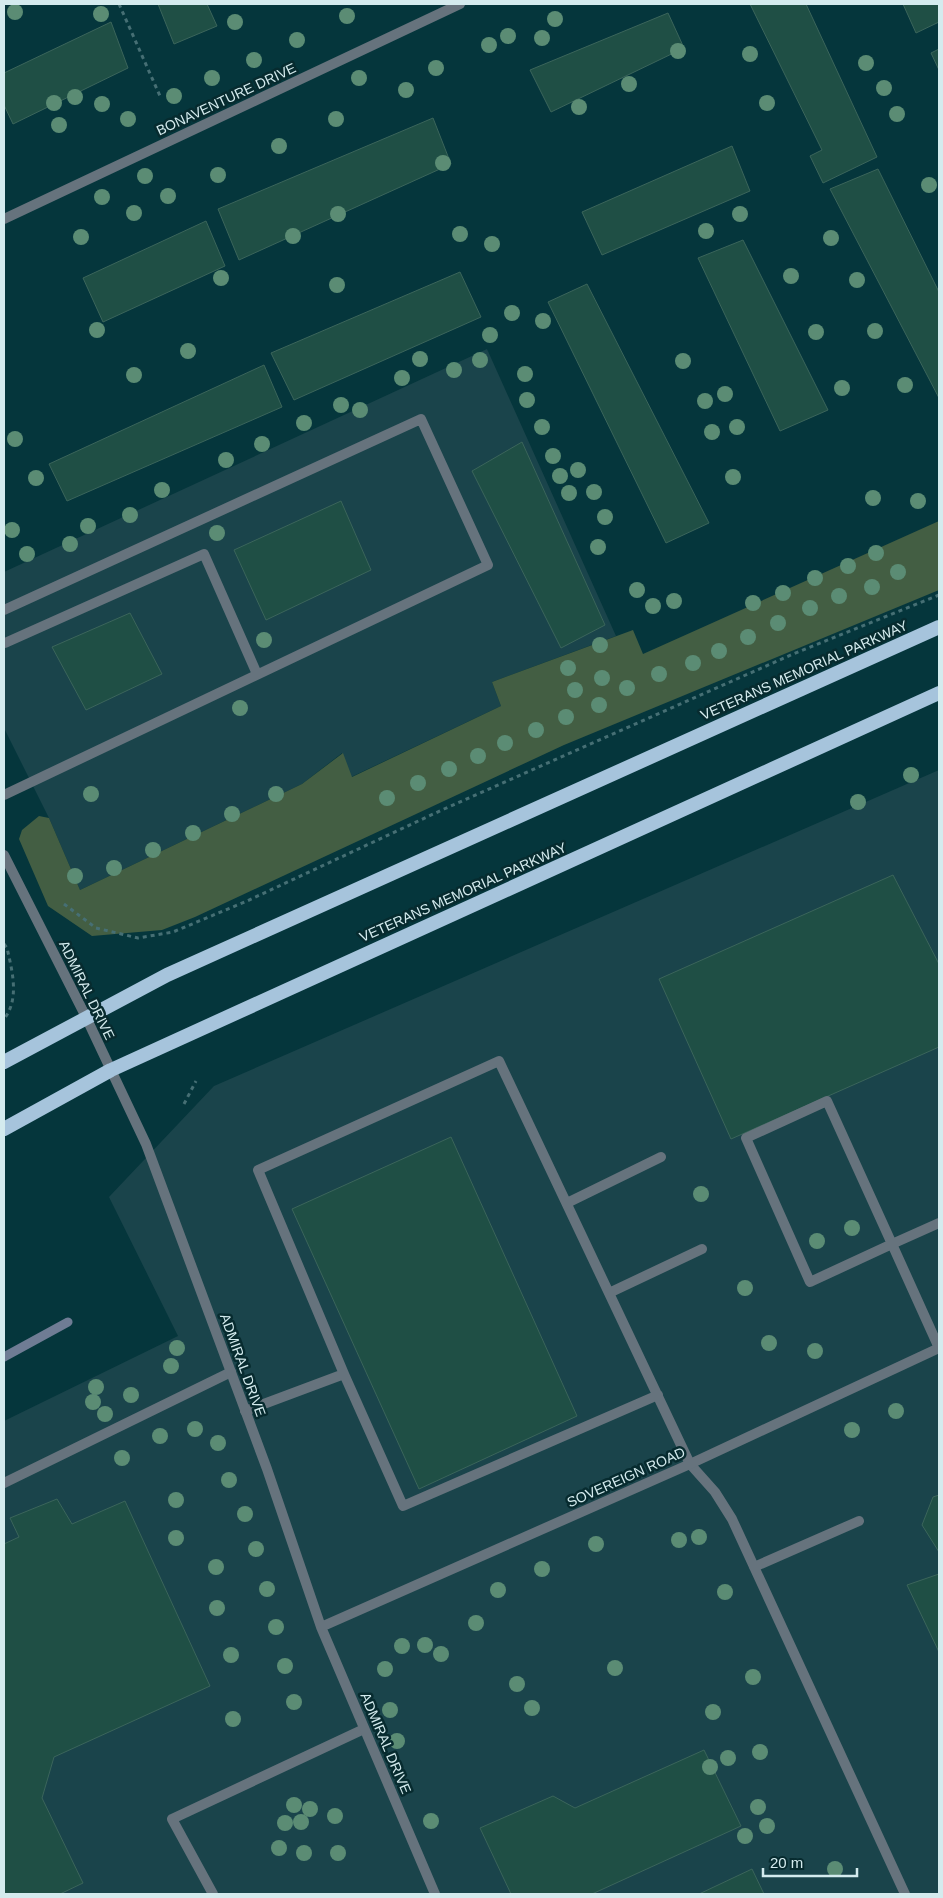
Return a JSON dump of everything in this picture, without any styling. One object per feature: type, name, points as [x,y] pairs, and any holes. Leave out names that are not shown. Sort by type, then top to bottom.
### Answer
[{"type":"highway","name":"VETERANS MEMORIAL PARKWAY","points":[[4,1062],[167,975],[939,627]]},
{"type":"highway","name":"VETERANS MEMORIAL PARKWAY","points":[[4,1129],[111,1070],[939,693]]},
{"type":"street","name":"BONAVENTURE DRIVE","points":[[4,219],[460,4]]},
{"type":"street","points":[[4,610],[421,419],[488,565],[4,795]]},
{"type":"street","points":[[5,643],[204,554],[257,674]]},
{"type":"street","name":"ADMIRAL DRIVE","points":[[4,855],[86,1017],[146,1144],[231,1372],[321,1627],[435,1894]]},
{"type":"street","points":[[658,1395],[402,1506],[258,1170],[499,1061],[658,1395],[690,1464],[715,1492],[732,1519],[905,1894]]},
{"type":"street","points":[[939,1223],[892,1244],[810,1282],[746,1138],[827,1101],[892,1244],[939,1348]]},
{"type":"street","points":[[566,1203],[661,1156]]},
{"type":"street","points":[[609,1293],[702,1249]]},
{"type":"street","name":"SOVEREIGN ROAD","points":[[321,1627],[690,1464],[939,1348]]},
{"type":"street","points":[[4,1483],[231,1372]]},
{"type":"street","points":[[245,1411],[344,1374]]},
{"type":"street","points":[[754,1567],[859,1521]]},
{"type":"street","points":[[213,1894],[172,1819],[364,1729]]},
{"type":"path","points":[[118,4],[160,96]]},
{"type":"path","points":[[64,904],[96,928],[138,938],[173,932],[247,901],[444,809],[792,654],[939,595]]},
{"type":"path","points":[[4,944],[7,948],[14,978],[9,1012],[4,1018]]},
{"type":"path","points":[[184,1104],[196,1081]]},
{"type":"shaded area","points":[[487,349],[616,636],[492,682],[501,706],[351,777],[342,753],[302,784],[80,890],[49,818],[4,728],[4,572]]},
{"type":"shaded area","points":[[939,770],[939,1894],[4,1894],[4,1421],[178,1336],[109,1197],[214,1086]]},
{"type":"green space","points":[[939,521],[939,590],[564,745],[195,917],[162,930],[92,936],[48,906],[19,839],[22,830],[39,816],[49,818],[80,890],[302,784],[343,753],[352,777],[501,706],[492,682],[633,630],[643,654]]},
{"type":"building","points":[[158,4],[207,4],[217,26],[174,44]]},
{"type":"building","points":[[750,4],[806,4],[877,157],[823,183],[810,156],[822,150]]},
{"type":"building","points":[[903,4],[939,4],[939,22],[916,33]]},
{"type":"building","points":[[668,13],[684,48],[551,112],[530,70]]},
{"type":"building","points":[[111,22],[128,68],[13,124],[4,105],[4,73]]},
{"type":"building","points":[[939,49],[939,70],[931,53]]},
{"type":"building","points":[[433,118],[451,164],[239,260],[218,209]]},
{"type":"building","points":[[732,146],[750,191],[602,255],[582,212]]},
{"type":"building","points":[[878,169],[939,292],[939,398],[830,189]]},
{"type":"building","points":[[206,221],[225,266],[103,322],[83,278]]},
{"type":"building","points":[[743,240],[828,410],[780,431],[698,258]]},
{"type":"building","points":[[460,272],[481,317],[294,400],[271,353]]},
{"type":"building","points":[[587,284],[709,523],[666,543],[548,302]]},
{"type":"building","points":[[264,365],[282,407],[67,501],[49,464]]},
{"type":"building","points":[[522,442],[605,625],[561,648],[472,471]]},
{"type":"building","points":[[341,501],[371,570],[266,620],[234,550]]},
{"type":"building","points":[[130,613],[162,674],[86,710],[52,647]]},
{"type":"building","points":[[893,875],[939,964],[939,1047],[731,1139],[659,979]]},
{"type":"building","points":[[451,1137],[577,1416],[419,1489],[292,1209]]},
{"type":"building","points":[[939,1495],[939,1552],[922,1525],[933,1497]]},
{"type":"building","points":[[57,1499],[72,1524],[125,1501],[210,1686],[54,1757],[42,1798],[83,1883],[60,1894],[4,1894],[4,1544],[19,1537],[10,1518]]},
{"type":"building","points":[[939,1574],[939,1652],[907,1585]]},
{"type":"building","points":[[704,1750],[741,1826],[592,1894],[511,1894],[480,1828],[553,1796],[575,1808]]},
{"type":"building","points":[[752,1869],[764,1894],[699,1894]]},
{"type":"waterway","points":[[4,1357],[68,1322]]}]
